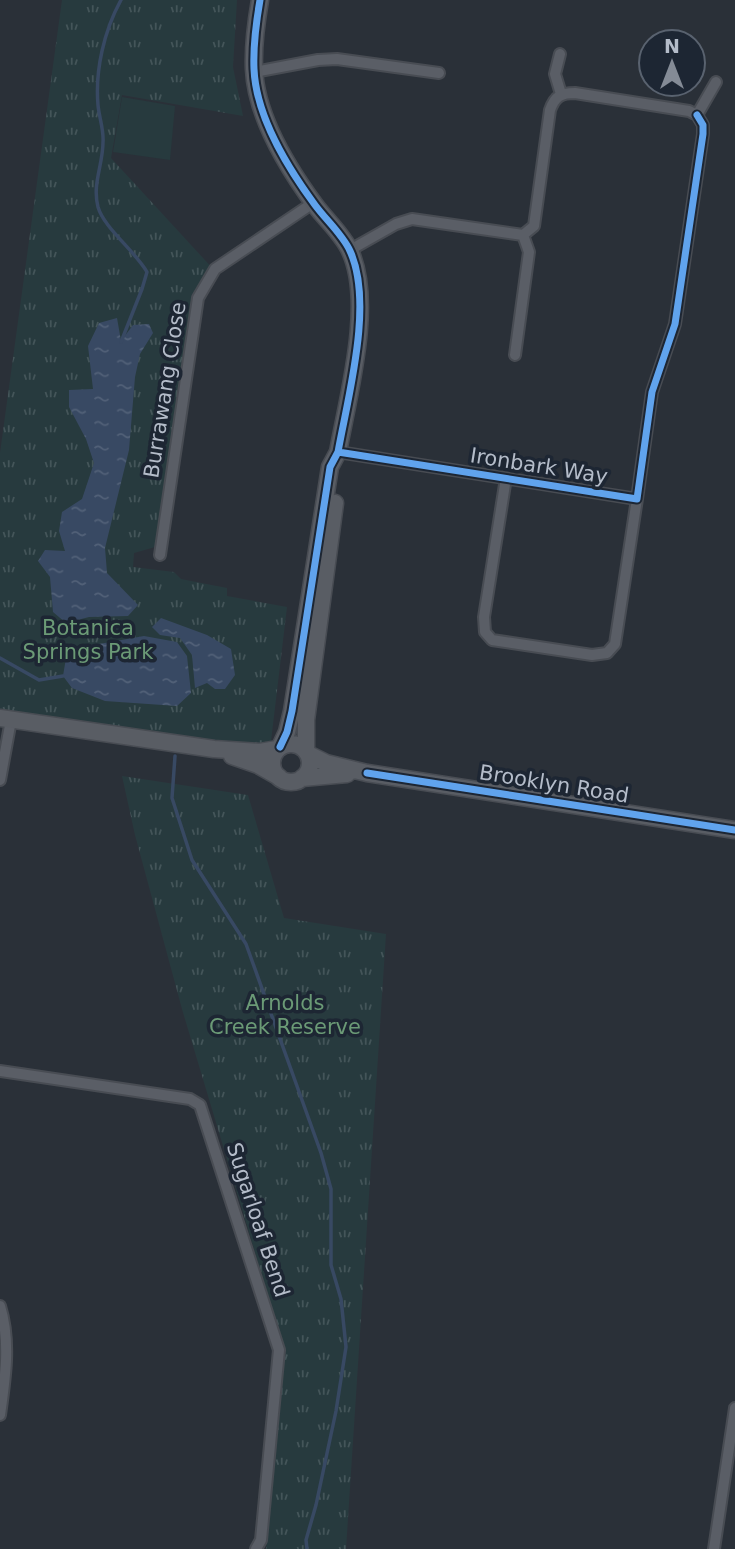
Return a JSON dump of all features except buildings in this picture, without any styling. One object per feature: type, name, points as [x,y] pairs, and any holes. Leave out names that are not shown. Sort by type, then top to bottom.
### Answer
[{"type":"street","points":[[214,749],[258,765],[291,782],[302,778],[309,770],[306,720],[340,469],[338,452],[360,328],[358,277],[350,250],[313,203],[278,145],[262,108],[254,72],[254,36],[260,0]]},
{"type":"street","points":[[560,54],[555,74],[561,94]]},
{"type":"street","points":[[254,72],[337,59],[439,73]]},
{"type":"street","points":[[697,115],[716,82]]},
{"type":"street","points":[[350,250],[396,224],[412,219],[523,235],[534,226],[550,110],[561,94],[575,93],[689,111],[697,115],[703,125],[703,134],[675,324],[652,392],[615,645],[607,653],[592,655],[492,639],[485,632],[484,617],[506,478]]},
{"type":"street","name":"Burrawang Close","points":[[160,555],[198,298],[215,269],[313,203]]},
{"type":"street","points":[[515,355],[529,251],[523,235]]},
{"type":"street","points":[[281,779],[272,765],[287,733],[292,711],[330,467],[338,452]]},
{"type":"street","name":"Ironbark Way","points":[[338,452],[637,499]]},
{"type":"street","points":[[0,780],[6,719],[214,749],[260,752],[290,743],[307,752]]},
{"type":"street","name":"Brooklyn Road","points":[[307,752],[326,763],[367,773],[735,830]]},
{"type":"street","name":"Brooklyn Road","points":[[302,778],[367,773]]},
{"type":"street","name":"Sugarloaf Bend","points":[[0,1071],[190,1099],[201,1105],[279,1350],[261,1541],[256,1549]]},
{"type":"street","points":[[0,1306],[6,1325],[6,1370],[0,1415]]},
{"type":"street","points":[[715,1549],[735,1408]]},
{"type":"green space","name":"Botanica Springs Park","points":[[62,0],[237,0],[233,67],[243,116],[122,95],[111,158],[215,271],[193,297],[155,547],[134,553],[133,567],[174,572],[181,579],[227,588],[227,596],[287,607],[271,741],[253,751],[0,715],[0,453]]},
{"type":"green space","points":[[122,97],[175,106],[170,160],[113,152]]},
{"type":"green space","name":"Arnolds Creek Reserve","points":[[122,776],[248,795],[284,918],[386,934],[346,1549],[266,1549],[284,1349],[182,1009],[135,835]]},
{"type":"water","points":[[117,318],[121,341],[133,325],[149,324],[153,333],[140,354],[135,377],[129,450],[105,548],[107,573],[138,605],[128,616],[89,617],[66,623],[53,612],[50,577],[38,561],[45,550],[65,551],[59,531],[62,512],[82,499],[94,463],[86,439],[69,407],[69,390],[93,389],[88,346],[99,323]]},
{"type":"water","points":[[161,618],[207,635],[231,649],[235,675],[225,689],[215,689],[207,683],[195,688],[192,655],[180,638],[160,635],[152,627]]},
{"type":"water","points":[[144,636],[177,642],[187,656],[191,693],[177,706],[105,701],[72,688],[63,676],[66,658],[71,649]]},
{"type":"waterway","points":[[121,0],[110,25],[99,65],[97,92],[103,150],[96,199],[106,223],[147,272],[121,342]]},
{"type":"waterway","points":[[0,658],[39,680],[63,676]]},
{"type":"waterway","points":[[175,756],[172,798],[192,860],[246,944],[321,1153],[331,1189],[331,1265],[341,1299],[346,1347],[336,1411],[306,1540],[307,1549]]},
{"type":"cycle path","points":[[260,0],[254,60],[260,105],[275,141],[294,174],[347,245],[357,272],[360,296],[353,378],[338,452],[330,467],[292,711],[280,747]]},
{"type":"cycle path","points":[[338,452],[637,499],[652,392],[675,324],[703,134],[703,125],[697,115]]},
{"type":"cycle path","points":[[367,773],[735,830]]}]
